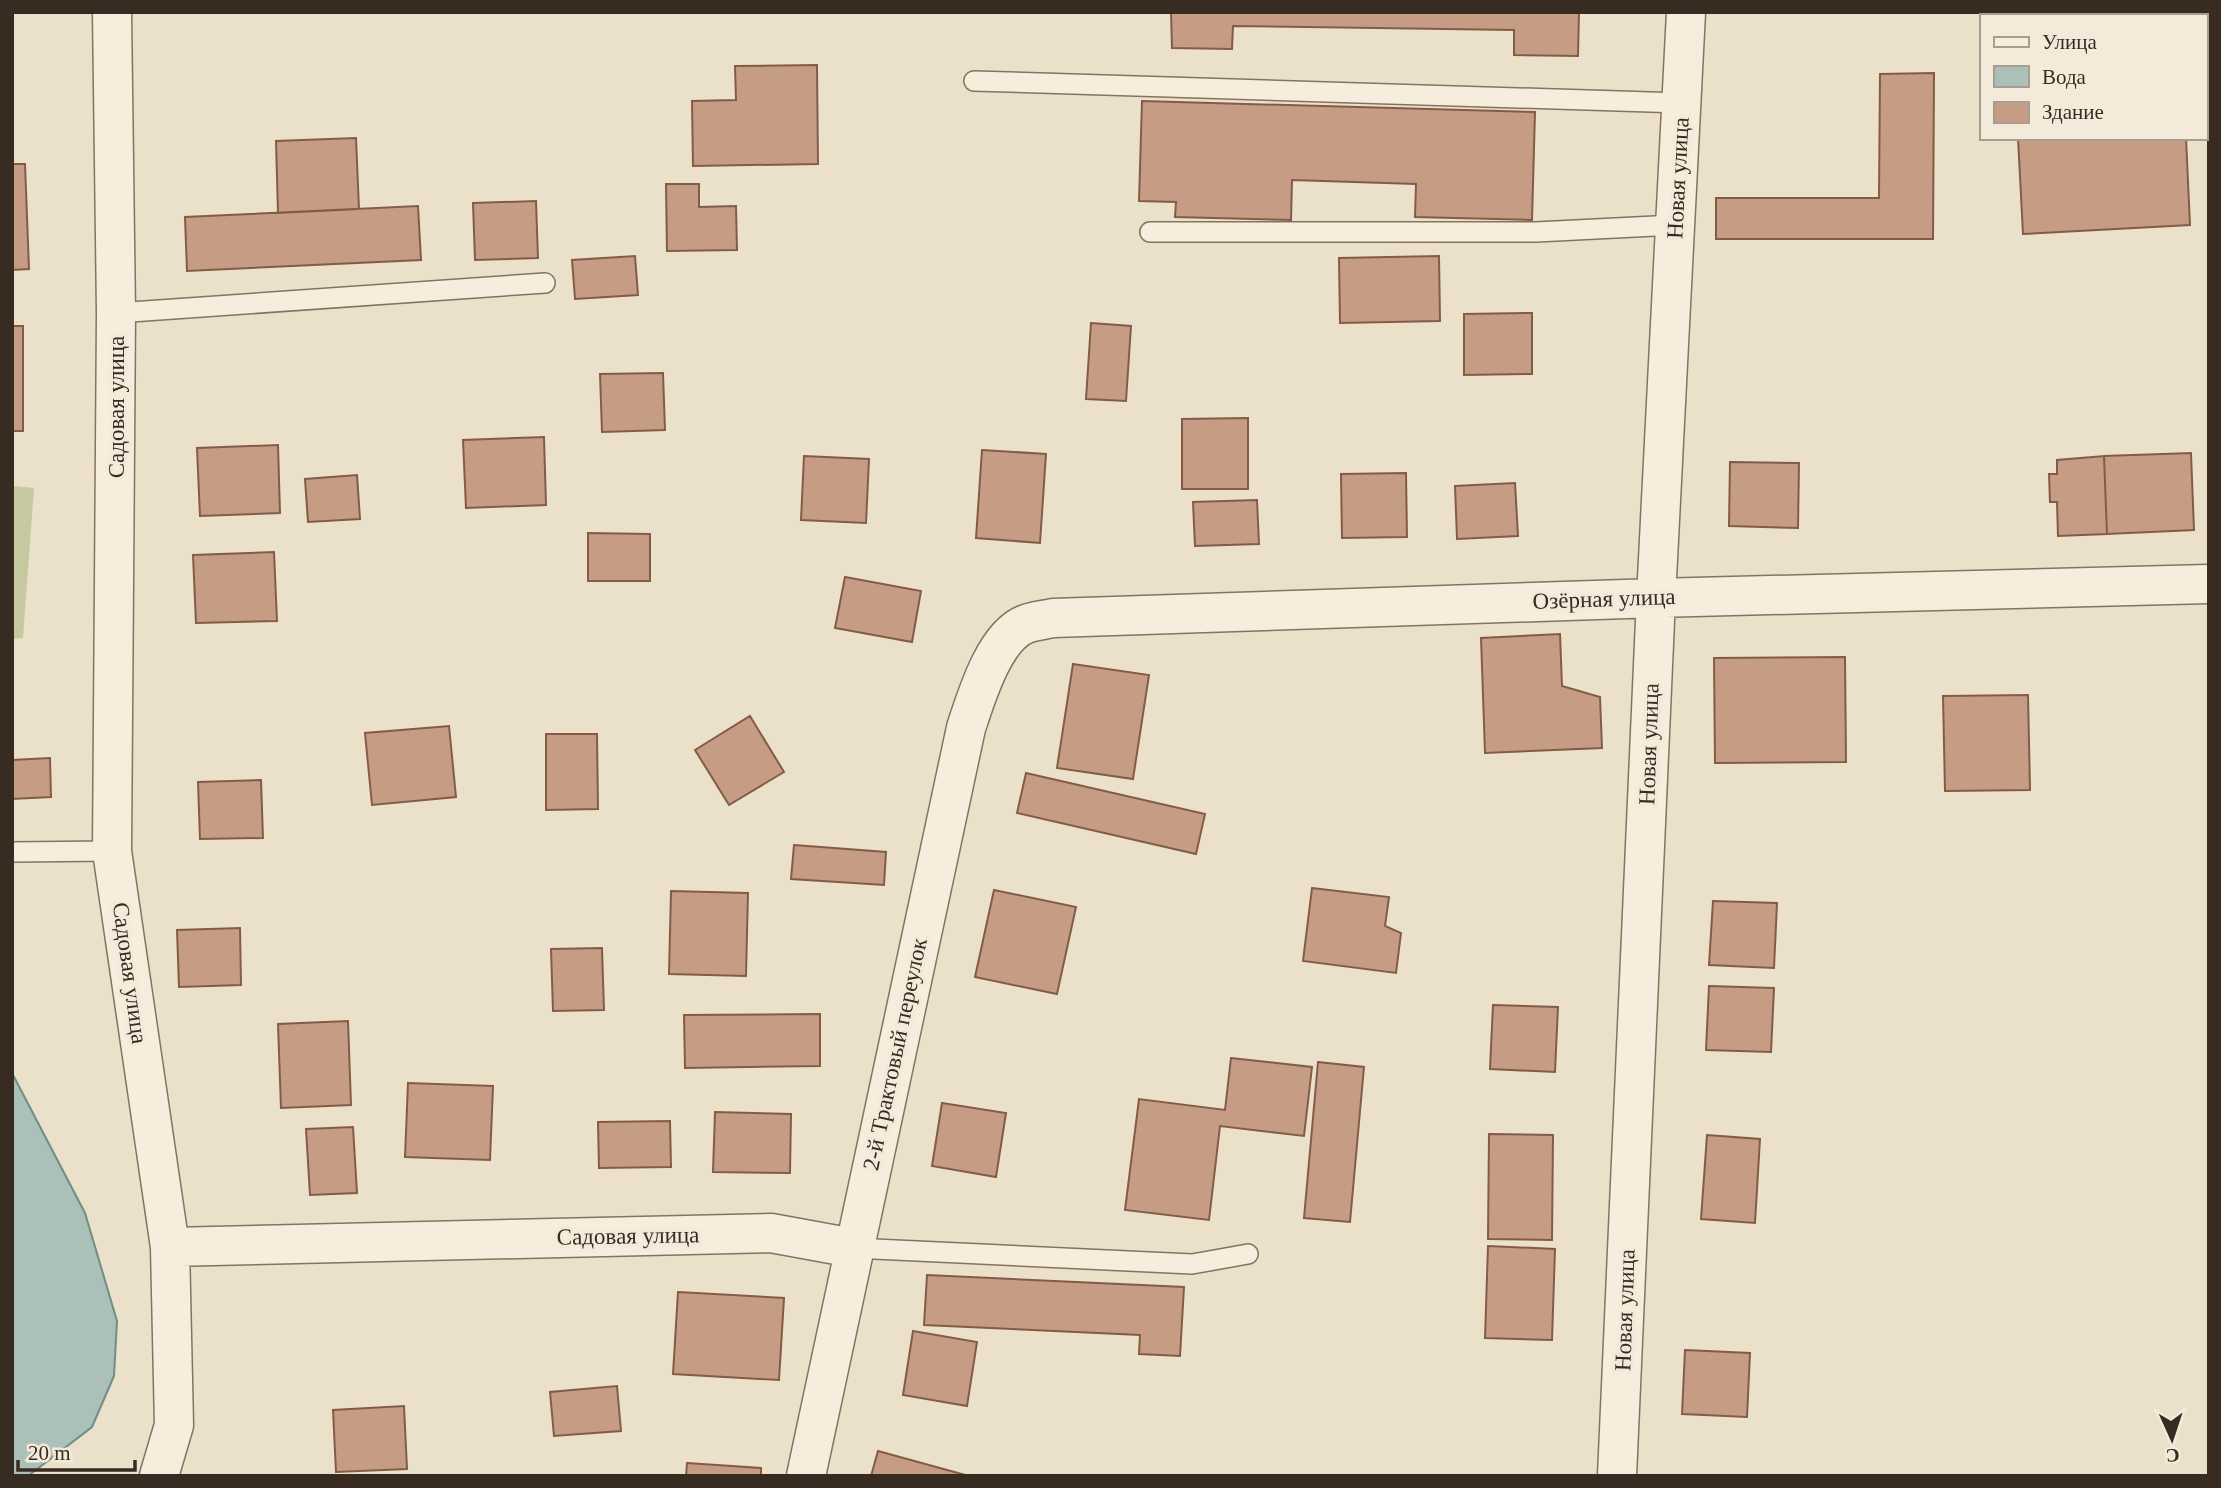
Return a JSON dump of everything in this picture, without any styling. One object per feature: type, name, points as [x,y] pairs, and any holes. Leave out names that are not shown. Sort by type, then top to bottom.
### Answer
[{"type":"street","name":"Садовая улица","points":[[112,12],[116,313],[112,851],[170,1247],[771,1233],[853,1248]]},
{"type":"street","name":"Новая улица","points":[[1617,1476],[1656,598],[1686,12]]},
{"type":"street","name":"Озёрная улица","points":[[1005,639],[1023,625],[1053,618],[1656,598],[2209,584]]},
{"type":"street","name":"2-й Трактовый переулок","points":[[806,1476],[965,728],[982,680],[1005,639]]},
{"type":"street","points":[[159,1476],[174,1425],[170,1247]]},
{"type":"lane","points":[[974,81],[1682,103]]},
{"type":"lane","points":[[1150,232],[1536,232],[1675,225]]},
{"type":"lane","points":[[116,313],[545,283]]},
{"type":"lane","points":[[12,852],[112,851]]},
{"type":"lane","points":[[853,1248],[1192,1264],[1248,1254]]},
{"type":"green space","points":[[12,486],[34,488],[23,638],[12,639]]},
{"type":"water","points":[[12,1073],[85,1213],[117,1321],[114,1376],[92,1427],[28,1476],[12,1476]]},
{"type":"building","points":[[1171,12],[1579,12],[1578,56],[1514,55],[1514,30],[1233,26],[1232,49],[1172,48]]},
{"type":"building","points":[[2012,12],[2111,12],[2111,14]]},
{"type":"building","points":[[817,65],[818,164],[693,166],[692,101],[736,100],[735,66]]},
{"type":"building","points":[[1934,73],[1933,239],[1716,239],[1716,198],[1879,198],[1880,74]]},
{"type":"building","points":[[1142,101],[1535,112],[1532,220],[1415,217],[1416,184],[1292,180],[1291,220],[1175,217],[1176,202],[1139,201]]},
{"type":"building","points":[[356,138],[359,209],[278,213],[276,141]]},
{"type":"building","points":[[2018,140],[2186,140],[2190,225],[2023,234]]},
{"type":"building","points":[[12,164],[25,164],[29,269],[12,270]]},
{"type":"building","points":[[666,184],[699,184],[699,207],[736,206],[737,250],[667,251]]},
{"type":"building","points":[[536,201],[538,258],[475,260],[473,203]]},
{"type":"building","points":[[418,206],[421,260],[187,271],[185,217]]},
{"type":"building","points":[[635,256],[638,295],[575,299],[572,260]]},
{"type":"building","points":[[1439,256],[1440,321],[1340,323],[1339,258]]},
{"type":"building","points":[[1532,313],[1532,374],[1464,375],[1464,314]]},
{"type":"building","points":[[1091,323],[1131,326],[1126,401],[1086,399]]},
{"type":"building","points":[[12,326],[23,326],[23,431],[12,431]]},
{"type":"building","points":[[663,373],[665,430],[602,432],[600,374]]},
{"type":"building","points":[[1248,418],[1248,489],[1182,489],[1182,419]]},
{"type":"building","points":[[544,437],[546,505],[466,508],[463,440]]},
{"type":"building","points":[[278,445],[280,513],[200,516],[197,448]]},
{"type":"building","points":[[982,450],[1046,454],[1040,543],[976,538]]},
{"type":"building","points":[[2191,453],[2194,530],[2107,534],[2104,456]]},
{"type":"building","points":[[804,456],[869,459],[866,523],[801,520]]},
{"type":"building","points":[[2104,456],[2107,534],[2058,536],[2057,502],[2050,502],[2049,474],[2057,474],[2057,460]]},
{"type":"building","points":[[1730,462],[1799,463],[1798,528],[1729,526]]},
{"type":"building","points":[[1406,473],[1407,537],[1342,538],[1341,474]]},
{"type":"building","points":[[357,475],[360,519],[308,522],[305,479]]},
{"type":"building","points":[[1515,483],[1518,536],[1457,539],[1455,486]]},
{"type":"building","points":[[1257,500],[1259,544],[1195,546],[1193,502]]},
{"type":"building","points":[[588,533],[650,534],[650,581],[588,581]]},
{"type":"building","points":[[274,552],[277,621],[196,623],[193,555]]},
{"type":"building","points":[[845,577],[921,591],[912,642],[835,628]]},
{"type":"building","points":[[1560,634],[1562,686],[1600,697],[1602,748],[1485,753],[1481,638]]},
{"type":"building","points":[[1845,657],[1846,762],[1715,763],[1714,658]]},
{"type":"building","points":[[1073,664],[1149,675],[1133,779],[1057,768]]},
{"type":"building","points":[[2028,695],[2030,790],[1945,791],[1943,696]]},
{"type":"building","points":[[750,716],[784,772],[729,805],[695,750]]},
{"type":"building","points":[[449,726],[456,797],[372,805],[365,733]]},
{"type":"building","points":[[546,734],[597,734],[598,809],[546,810]]},
{"type":"building","points":[[50,758],[51,797],[12,799],[12,760]]},
{"type":"building","points":[[1026,773],[1205,814],[1196,854],[1017,813]]},
{"type":"building","points":[[261,780],[263,838],[200,839],[198,782]]},
{"type":"building","points":[[794,845],[886,852],[884,885],[791,879]]},
{"type":"building","points":[[1312,888],[1389,897],[1385,926],[1401,933],[1396,973],[1303,961]]},
{"type":"building","points":[[994,890],[1076,907],[1057,994],[975,977]]},
{"type":"building","points":[[671,891],[748,893],[746,976],[669,974]]},
{"type":"building","points":[[1713,901],[1777,903],[1774,968],[1709,965]]},
{"type":"building","points":[[240,928],[241,985],[179,987],[177,930]]},
{"type":"building","points":[[602,948],[604,1010],[553,1011],[551,949]]},
{"type":"building","points":[[1709,986],[1774,988],[1771,1052],[1706,1050]]},
{"type":"building","points":[[1493,1005],[1558,1007],[1555,1072],[1490,1069]]},
{"type":"building","points":[[820,1014],[820,1066],[685,1068],[684,1015]]},
{"type":"building","points":[[348,1021],[351,1105],[281,1108],[278,1024]]},
{"type":"building","points":[[1231,1058],[1312,1067],[1304,1136],[1220,1126],[1209,1220],[1125,1210],[1139,1099],[1225,1110]]},
{"type":"building","points":[[1318,1062],[1364,1067],[1350,1222],[1304,1218]]},
{"type":"building","points":[[408,1083],[493,1086],[490,1160],[405,1157]]},
{"type":"building","points":[[942,1103],[1006,1113],[996,1177],[932,1166]]},
{"type":"building","points":[[715,1112],[791,1114],[790,1173],[713,1172]]},
{"type":"building","points":[[670,1121],[671,1167],[599,1168],[598,1122]]},
{"type":"building","points":[[353,1127],[357,1193],[310,1195],[306,1129]]},
{"type":"building","points":[[1489,1134],[1553,1135],[1552,1240],[1488,1239]]},
{"type":"building","points":[[1707,1135],[1760,1139],[1755,1223],[1701,1219]]},
{"type":"building","points":[[1488,1246],[1555,1249],[1552,1340],[1485,1338]]},
{"type":"building","points":[[927,1275],[1184,1287],[1180,1356],[1139,1354],[1140,1335],[924,1325]]},
{"type":"building","points":[[678,1292],[784,1298],[779,1380],[673,1374]]},
{"type":"building","points":[[913,1331],[977,1342],[967,1406],[903,1395]]},
{"type":"building","points":[[1685,1350],[1750,1353],[1747,1417],[1682,1414]]},
{"type":"building","points":[[617,1386],[621,1431],[554,1436],[550,1392]]},
{"type":"building","points":[[404,1406],[407,1469],[336,1472],[333,1410]]},
{"type":"building","points":[[878,1451],[969,1476],[871,1476]]},
{"type":"building","points":[[687,1463],[761,1468],[761,1476],[686,1476]]}]
